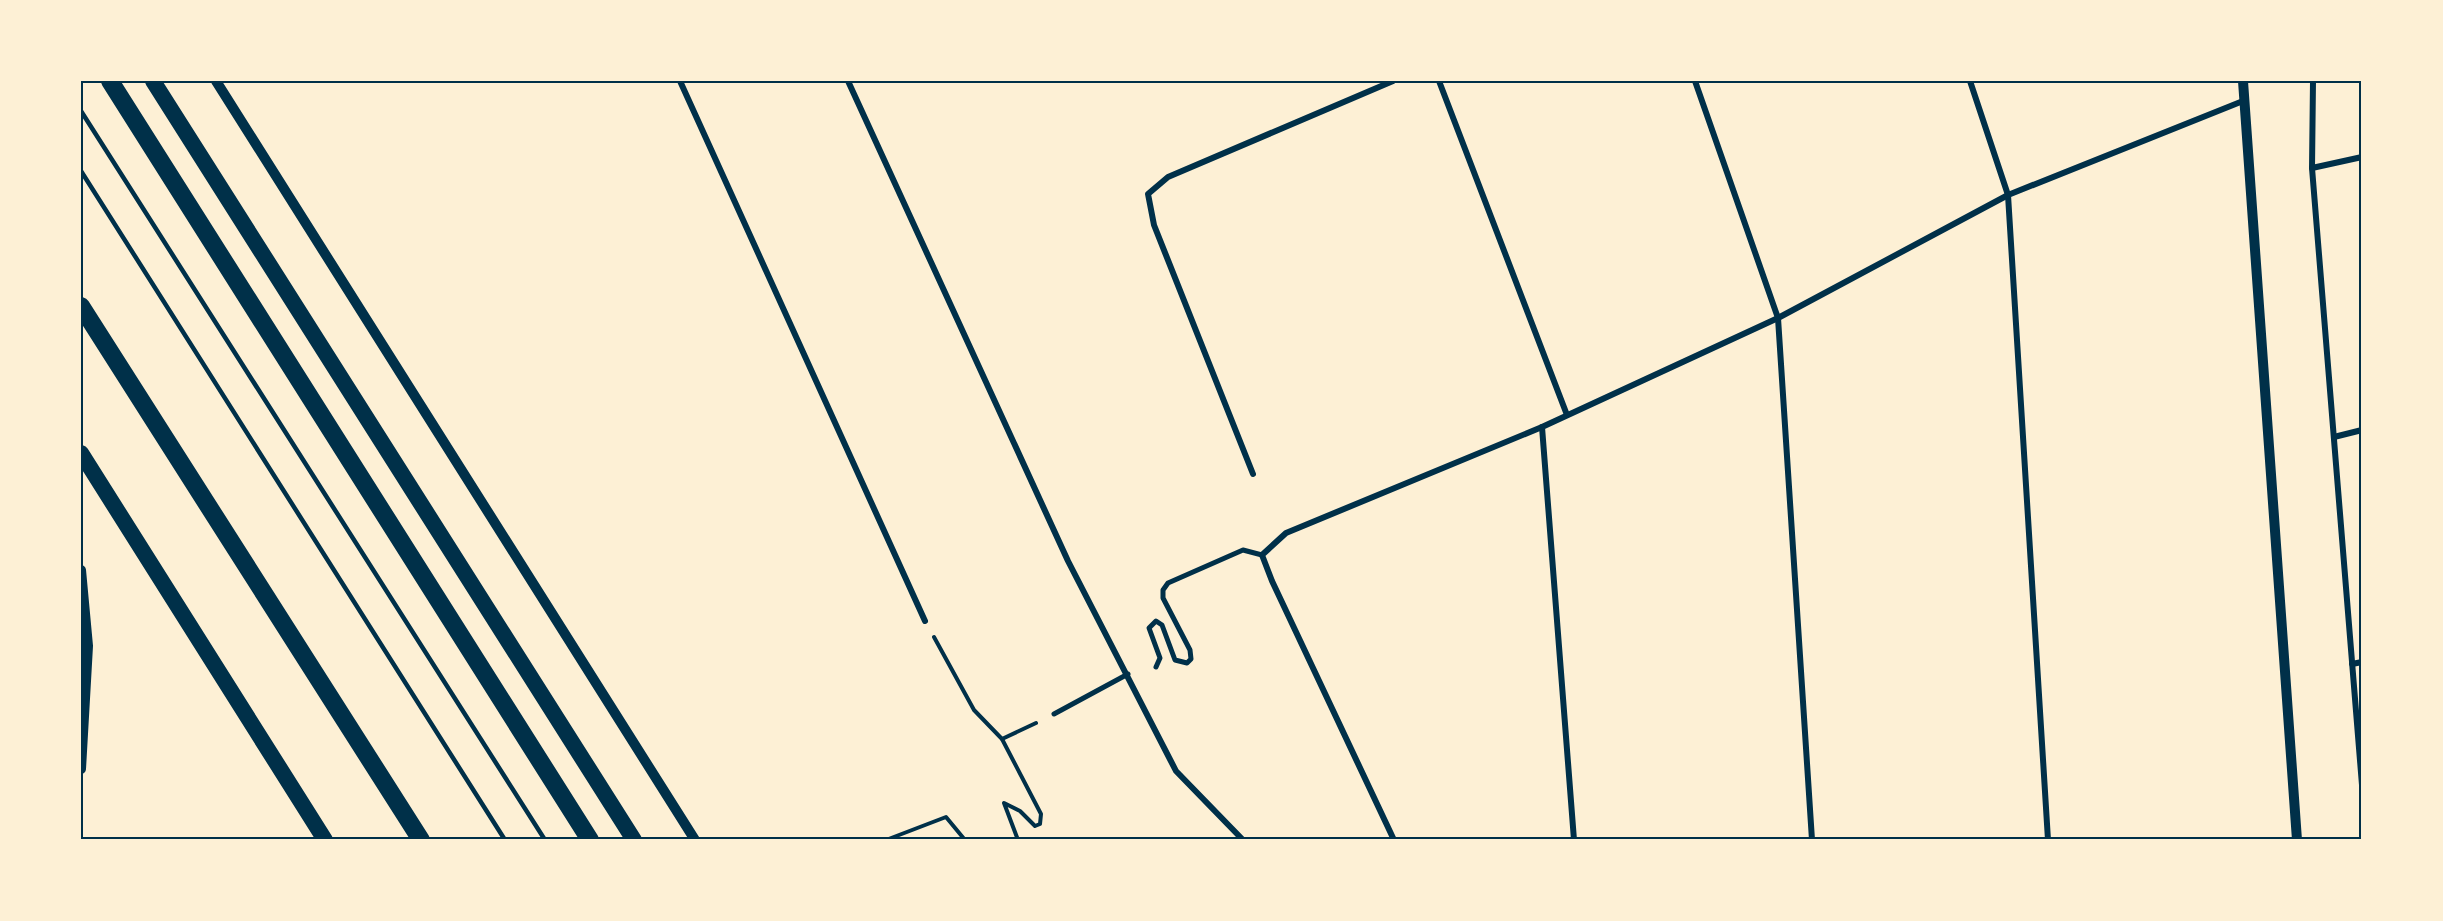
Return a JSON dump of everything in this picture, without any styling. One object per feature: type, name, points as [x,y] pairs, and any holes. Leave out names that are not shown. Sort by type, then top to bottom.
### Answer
[{"type":"highway","points":[[110,81],[590,840]]},
{"type":"highway","points":[[153,81],[634,840]]},
{"type":"highway","points":[[81,306],[421,840]]},
{"type":"highway","points":[[81,453],[326,840]]},
{"type":"street","points":[[216,81],[695,840]]},
{"type":"street","points":[[680,81],[925,621]]},
{"type":"street","points":[[848,81],[1068,561],[1176,771],[1243,840]]},
{"type":"street","points":[[1252,474],[1154,225],[1148,194],[1168,177],[1393,81]]},
{"type":"street","points":[[1439,81],[1567,415]]},
{"type":"street","points":[[1695,81],[1778,318],[1812,840]]},
{"type":"street","points":[[1970,81],[2008,195],[2048,840]]},
{"type":"street","points":[[2243,81],[2297,840]]},
{"type":"street","points":[[2313,81],[2312,168],[2362,785]]},
{"type":"street","points":[[1262,555],[1286,533],[1542,427],[1778,318],[2008,195],[2243,101]]},
{"type":"street","points":[[2312,168],[2362,157]]},
{"type":"street","points":[[1542,427],[1574,840]]},
{"type":"street","points":[[2334,437],[2362,430]]},
{"type":"street","points":[[1156,667],[1160,658],[1149,628],[1156,621],[1162,625],[1175,660],[1187,663],[1191,659],[1190,650],[1163,598],[1163,590],[1168,583],[1242,549],[1262,555]]},
{"type":"street","points":[[1262,555],[1272,581],[1394,840]]},
{"type":"street","points":[[81,570],[85,644],[81,769]]},
{"type":"street","points":[[2352,664],[2362,662]]},
{"type":"street","points":[[1054,714],[1128,674]]},
{"type":"lane","points":[[81,111],[545,840]]},
{"type":"lane","points":[[81,171],[505,840]]},
{"type":"path","points":[[925,621],[974,710],[1002,739],[1041,814],[1040,824],[1035,826],[1020,811],[1004,803],[1018,840]]},
{"type":"path","points":[[1002,739],[1054,714]]},
{"type":"path","points":[[886,840],[946,817],[965,840]]}]
